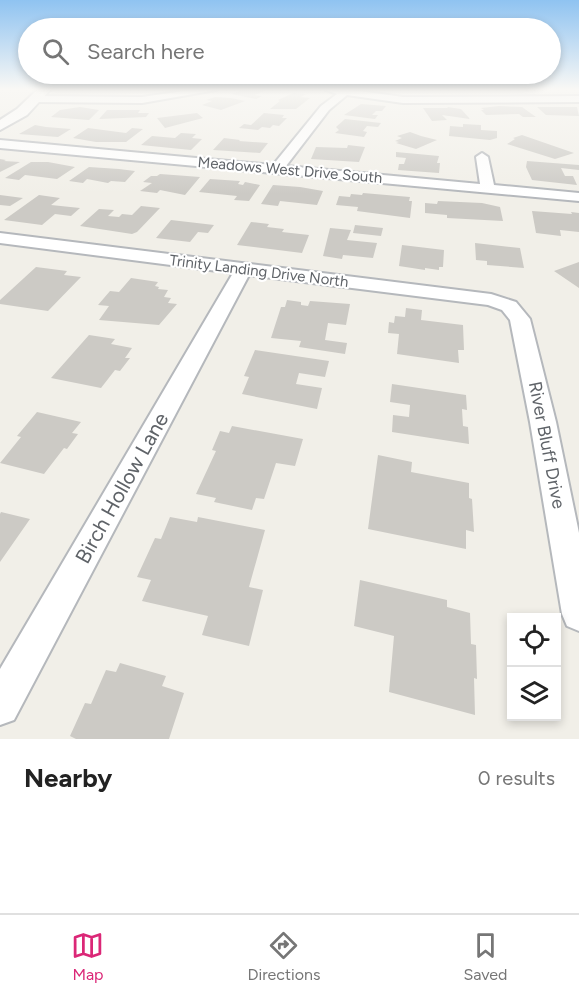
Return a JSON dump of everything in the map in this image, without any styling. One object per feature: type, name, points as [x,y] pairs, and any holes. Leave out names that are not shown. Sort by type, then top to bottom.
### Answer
[{"type":"street","points":[[277,169],[312,124]]},
{"type":"street","name":"Meadows West Drive South","points":[[0,144],[579,197]]},
{"type":"street","points":[[482,156],[488,188]]},
{"type":"street","name":"Trinity Landing Drive North","points":[[0,238],[491,300],[509,306],[515,313]]},
{"type":"street","name":"Birch Hollow Lane","points":[[0,706],[243,270]]},
{"type":"street","name":"River Bluff Drive","points":[[515,313],[520,319],[543,422],[579,614]]},
{"type":"building","points":[[162,124],[178,124],[165,128]]},
{"type":"building","points":[[243,124],[281,124],[273,125],[270,128],[262,127],[258,130],[239,128]]},
{"type":"building","points":[[339,124],[380,124],[378,127],[367,126],[363,131],[367,132],[364,137],[335,133],[339,130],[336,127]]},
{"type":"building","points":[[463,124],[481,125],[481,130],[497,131],[497,138],[490,140],[449,136],[450,126],[463,127]]},
{"type":"building","points":[[35,125],[71,129],[58,137],[19,134]]},
{"type":"building","points":[[88,128],[126,133],[132,128],[143,129],[126,142],[96,142],[73,138]]},
{"type":"building","points":[[410,132],[437,140],[416,149],[396,143],[399,142],[395,141],[402,138],[397,136]]},
{"type":"building","points":[[181,133],[196,134],[192,138],[202,139],[191,150],[141,145],[152,136],[175,138]]},
{"type":"building","points":[[522,135],[574,153],[555,159],[507,144],[515,139],[513,138]]},
{"type":"building","points":[[224,138],[268,143],[260,153],[213,150]]},
{"type":"building","points":[[348,145],[365,147],[359,162],[311,159],[316,147],[347,148]]},
{"type":"building","points":[[396,152],[439,156],[437,163],[440,163],[439,173],[398,170],[399,164],[404,164],[406,158],[396,157]]},
{"type":"building","points":[[0,159],[6,160],[4,161],[20,162],[0,172]]},
{"type":"building","points":[[527,161],[579,165],[579,170],[561,168],[565,176],[573,176],[577,185],[532,180],[526,167]]},
{"type":"building","points":[[31,162],[48,162],[75,167],[57,179],[25,175],[19,180],[5,178]]},
{"type":"building","points":[[89,167],[135,171],[125,182],[111,181],[108,183],[87,179],[83,183],[69,181]]},
{"type":"building","points":[[160,174],[200,177],[185,195],[160,190],[157,193],[140,191],[152,183],[143,182],[151,176]]},
{"type":"building","points":[[210,179],[240,181],[238,184],[243,185],[245,182],[260,185],[249,201],[234,200],[237,196],[199,192]]},
{"type":"building","points":[[273,185],[323,191],[317,205],[280,201],[278,206],[261,204]]},
{"type":"building","points":[[363,193],[410,197],[409,201],[412,201],[410,218],[357,211],[358,207],[336,205],[339,196],[350,197],[351,194],[362,195]]},
{"type":"building","points":[[0,195],[23,198],[10,206],[0,205]]},
{"type":"building","points":[[39,195],[60,198],[51,205],[80,208],[71,216],[55,214],[42,225],[4,220]]},
{"type":"building","points":[[438,201],[482,203],[500,207],[503,221],[447,218],[447,215],[425,213],[425,203],[437,204]]},
{"type":"building","points":[[141,206],[160,208],[137,232],[132,234],[80,226],[99,209],[114,210],[108,216],[119,217],[122,214],[132,215]]},
{"type":"building","points":[[532,211],[579,213],[579,232],[560,230],[561,236],[536,233]]},
{"type":"building","points":[[171,220],[214,225],[208,233],[198,232],[190,242],[156,238]]},
{"type":"building","points":[[251,222],[269,224],[267,227],[284,229],[282,232],[309,235],[302,253],[237,245]]},
{"type":"building","points":[[355,225],[383,228],[381,236],[353,233]]},
{"type":"building","points":[[330,228],[351,230],[347,240],[377,243],[373,258],[343,255],[342,259],[323,256]]},
{"type":"building","points":[[475,243],[520,248],[524,268],[487,265],[487,261],[476,260]]},
{"type":"building","points":[[402,245],[444,250],[443,267],[439,267],[439,270],[425,268],[425,270],[399,266]]},
{"type":"building","points":[[579,262],[579,288],[554,271]]},
{"type":"building","points":[[36,267],[67,271],[64,275],[81,277],[48,311],[0,304],[0,300]]},
{"type":"building","points":[[131,278],[158,282],[155,286],[159,287],[158,289],[168,290],[164,297],[171,298],[168,303],[177,304],[159,325],[99,320],[109,306],[98,305],[110,291],[119,292]]},
{"type":"building","points":[[287,300],[301,302],[301,305],[308,306],[310,301],[350,304],[346,325],[328,323],[325,340],[347,343],[345,354],[299,347],[301,341],[271,338],[281,307],[285,307]]},
{"type":"building","points":[[406,308],[422,310],[421,320],[463,325],[464,350],[458,350],[459,363],[397,354],[399,334],[388,333],[389,322],[394,323],[395,316],[405,317]]},
{"type":"building","points":[[89,335],[115,339],[111,344],[132,348],[125,358],[130,358],[120,371],[115,370],[101,388],[51,378]]},
{"type":"building","points":[[255,350],[329,361],[325,377],[299,373],[296,384],[322,388],[317,409],[242,394],[249,377],[244,376]]},
{"type":"building","points":[[392,384],[466,395],[467,410],[462,409],[463,426],[468,427],[469,444],[392,432],[393,415],[409,417],[410,405],[390,402]]},
{"type":"building","points":[[37,412],[81,422],[72,433],[78,434],[44,474],[0,463],[21,437],[17,436]]},
{"type":"building","points":[[232,426],[303,439],[295,466],[276,463],[264,499],[256,498],[252,510],[214,502],[216,498],[196,494],[216,451],[212,450],[220,431],[229,433]]},
{"type":"building","points":[[378,455],[412,462],[411,472],[469,483],[474,532],[466,530],[466,549],[368,529]]},
{"type":"building","points":[[1,512],[30,519],[0,562],[0,514]]},
{"type":"building","points":[[170,517],[197,522],[198,517],[265,530],[249,587],[263,590],[249,646],[202,635],[208,616],[142,601],[151,580],[137,577],[155,538],[161,539]]},
{"type":"building","points":[[360,580],[447,600],[447,607],[470,613],[471,644],[476,645],[475,715],[389,692],[394,636],[354,626]]},
{"type":"building","points":[[120,663],[166,676],[162,686],[184,693],[169,739],[76,739],[70,736],[85,703],[91,704],[106,670],[116,672]]}]
